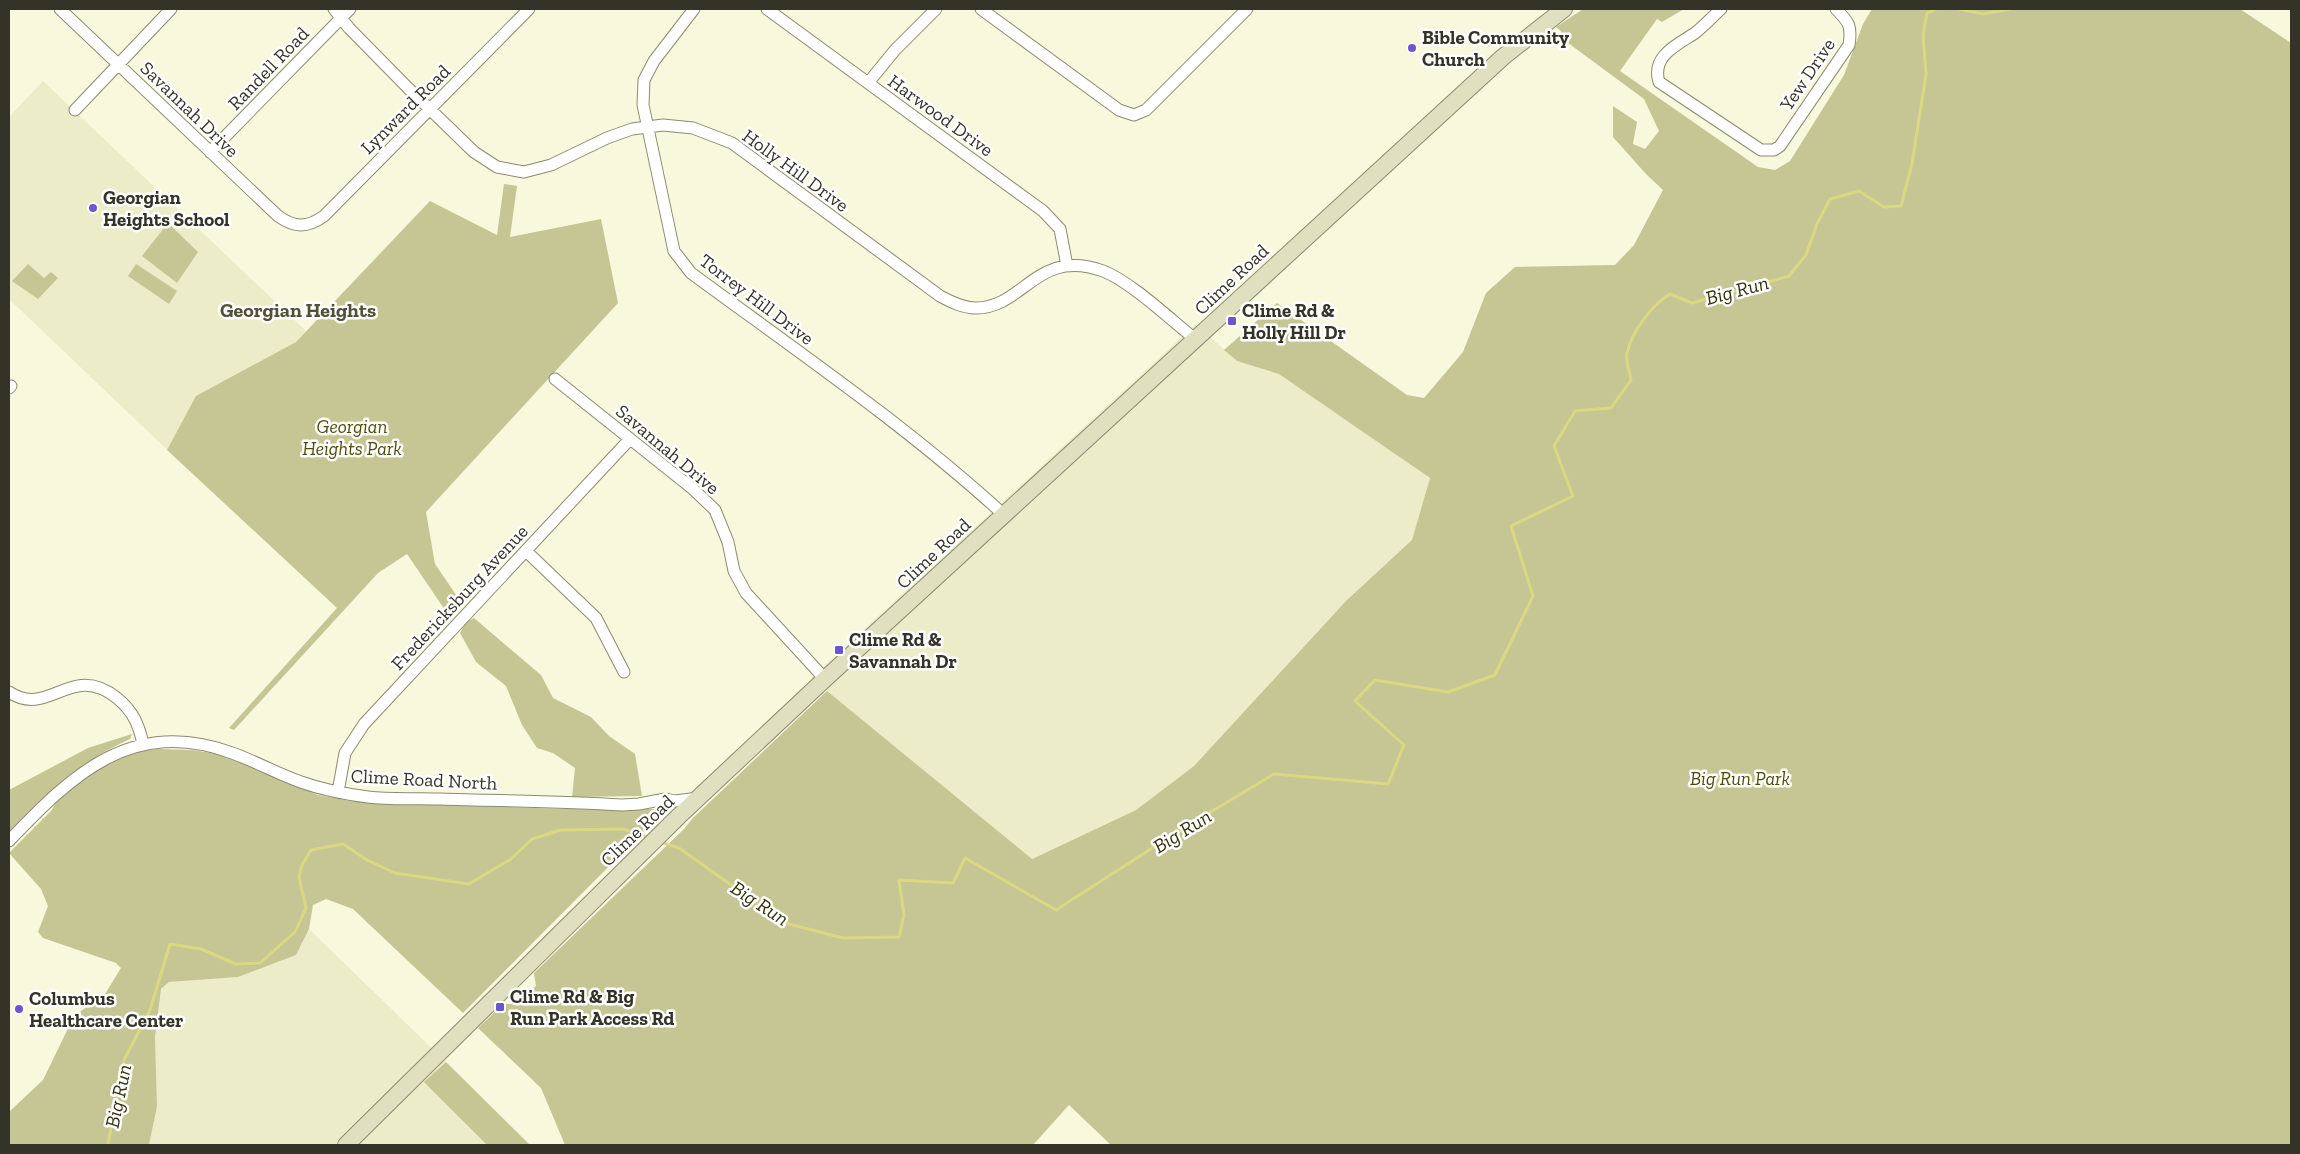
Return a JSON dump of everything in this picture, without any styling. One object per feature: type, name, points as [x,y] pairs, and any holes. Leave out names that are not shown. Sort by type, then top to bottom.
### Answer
[{"type":"main road","name":"Clime Road","points":[[346,1145],[629,864],[825,679],[1503,57],[1564,9]]},
{"type":"street","name":"Savannah Drive","points":[[60,9],[278,216],[289,224],[301,226]]},
{"type":"street","points":[[75,110],[171,9]]},
{"type":"street","name":"Randell Road","points":[[210,152],[338,13],[350,9]]},
{"type":"street","name":"Lynward Road","points":[[301,226],[314,223],[324,216],[529,9]]},
{"type":"street","name":"Torrey Hill Drive","points":[[694,9],[654,61],[644,80],[643,105],[674,251],[686,268],[967,480],[1004,515]]},
{"type":"street","name":"Harwood Drive","points":[[767,9],[1043,211],[1060,229],[1067,266]]},
{"type":"street","points":[[868,83],[895,50],[936,9]]},
{"type":"street","points":[[981,9],[1119,110],[1134,115],[1146,110],[1247,9]]},
{"type":"street","name":"Yew Drive","points":[[1721,9],[1695,33],[1676,44],[1662,58],[1657,65],[1658,82],[1761,150],[1767,151],[1780,146],[1849,45],[1852,31],[1848,21],[1836,9]]},
{"type":"street","name":"Holly Hill Drive","points":[[338,13],[349,28],[474,152],[497,167],[524,172],[551,165],[623,132],[663,125],[693,128],[732,143],[940,296],[964,307],[990,307],[1012,295],[1047,271],[1067,266],[1090,267],[1116,277],[1195,339]]},
{"type":"street","name":"Savannah Drive","points":[[555,379],[693,489],[715,510],[728,542],[738,581],[746,593],[825,679]]},
{"type":"street","name":"Fredericksburg Avenue","points":[[338,792],[345,753],[364,724],[630,439]]},
{"type":"street","points":[[526,551],[596,618],[624,672]]},
{"type":"street","points":[[9,692],[23,699],[33,700],[45,699],[75,685],[97,686],[115,697],[133,715],[140,728],[144,744]]},
{"type":"street","name":"Clime Road North","points":[[9,841],[47,801],[77,775],[106,758],[144,744],[166,742],[196,744],[229,752],[300,782],[338,792],[370,797],[622,804],[639,804],[665,799],[675,801],[698,798]]},
{"type":"shaded area","name":"Georgian Heights School","points":[[43,81],[306,331],[181,463],[9,299],[9,117]]},
{"type":"shaded area","points":[[1196,324],[1237,361],[1279,373],[1430,478],[1394,605],[1346,601],[1194,766],[1136,810],[1031,859],[811,678]]},
{"type":"shaded area","points":[[309,929],[446,1062],[425,1082],[487,1145],[149,1145],[157,1106],[155,1037],[161,990],[169,982],[238,977],[296,955]]},
{"type":"green space","name":"Big Run Park","points":[[1583,9],[1684,9],[1662,22],[1657,19],[1620,71],[1758,167],[1775,170],[1790,161],[1844,75],[1863,24],[1872,9],[2240,9],[2291,43],[2291,1145],[1111,1145],[1069,1105],[1033,1145],[565,1145],[541,1088],[478,1028],[503,1004],[519,1004],[521,998],[526,1002],[534,994],[531,990],[536,986],[534,973],[827,691],[1032,859],[1136,810],[1194,766],[1346,601],[1412,540],[1430,478],[1279,374],[1237,361],[1224,350],[1277,303],[1407,395],[1424,398],[1463,352],[1486,293],[1515,267],[1615,265],[1634,245],[1663,190],[1613,137],[1613,106],[1637,122],[1633,144],[1645,149],[1659,131],[1644,99],[1560,37],[1561,31],[1556,27]]},
{"type":"green space","name":"Georgian Heights Park","points":[[504,184],[517,186],[510,237],[601,219],[618,303],[426,512],[435,564],[463,605],[453,615],[447,613],[407,554],[378,573],[234,730],[229,728],[337,608],[167,450],[196,396],[296,342],[430,201],[497,235]]},
{"type":"green space","points":[[168,223],[198,252],[177,283],[142,256]]},
{"type":"green space","points":[[28,264],[44,278],[51,272],[58,278],[38,299],[12,281]]},
{"type":"green space","points":[[136,264],[177,291],[169,304],[128,276]]},
{"type":"green space","points":[[474,618],[541,675],[553,698],[591,717],[609,736],[635,754],[642,796],[572,797],[575,768],[553,753],[537,748],[522,725],[506,686],[476,662],[460,633],[466,622]]},
{"type":"green space","points":[[132,734],[130,739],[111,748],[79,768],[38,804],[9,833],[9,790],[88,748]]},
{"type":"green space","points":[[158,749],[192,750],[219,754],[318,795],[350,801],[561,809],[652,809],[662,813],[463,1013],[353,909],[326,899],[313,905],[309,929],[296,955],[238,977],[169,982],[161,989],[155,1037],[157,1106],[149,1145],[9,1145],[9,1112],[43,1080],[74,1016],[105,994],[121,968],[116,963],[43,938],[38,932],[48,906],[41,889],[9,853],[52,810],[66,792],[87,775],[131,753]]},
{"type":"green space","points":[[446,1062],[530,1145],[487,1145],[424,1082]]},
{"type":"waterway","name":"Big Run","points":[[660,842],[679,848],[785,923],[843,938],[899,937],[904,915],[899,880],[953,883],[965,858],[1056,910],[1174,834],[1274,774],[1388,784],[1404,745],[1355,701],[1375,680],[1448,692],[1495,675],[1533,596],[1511,526],[1573,496],[1554,446],[1575,411],[1611,408],[1631,380],[1627,353],[1633,336],[1656,305],[1670,294],[1692,303],[1789,276],[1806,255],[1817,224],[1830,199],[1859,191],[1884,207],[1901,206],[1912,164],[1926,74],[1923,34],[1927,13],[1936,9]]},
{"type":"waterway","name":"Big Run","points":[[1959,9],[1983,14],[2010,9]]},
{"type":"waterway","name":"Big Run","points":[[108,1145],[124,1060],[150,1010],[170,944],[201,949],[236,964],[260,963],[295,932],[306,908],[299,877],[302,865],[311,850],[343,844],[367,860],[395,873],[469,884],[511,859],[532,839],[561,830],[623,829],[650,838]]},
{"type":"place","name":"Bible Community Church","points":[[1412,48]]},
{"type":"place","name":"Georgian Heights School","points":[[93,208]]},
{"type":"place","name":"Clime Rd & Holly Hill Dr","points":[[1232,321]]},
{"type":"place","name":"Clime Rd & Savannah Dr","points":[[839,650]]},
{"type":"place","name":"Clime Rd & Big Run Park Access Rd","points":[[500,1007]]},
{"type":"place","name":"Columbus Healthcare Center","points":[[19,1009]]},
{"type":"district","name":"Georgian Heights","points":[[298,310]]}]
